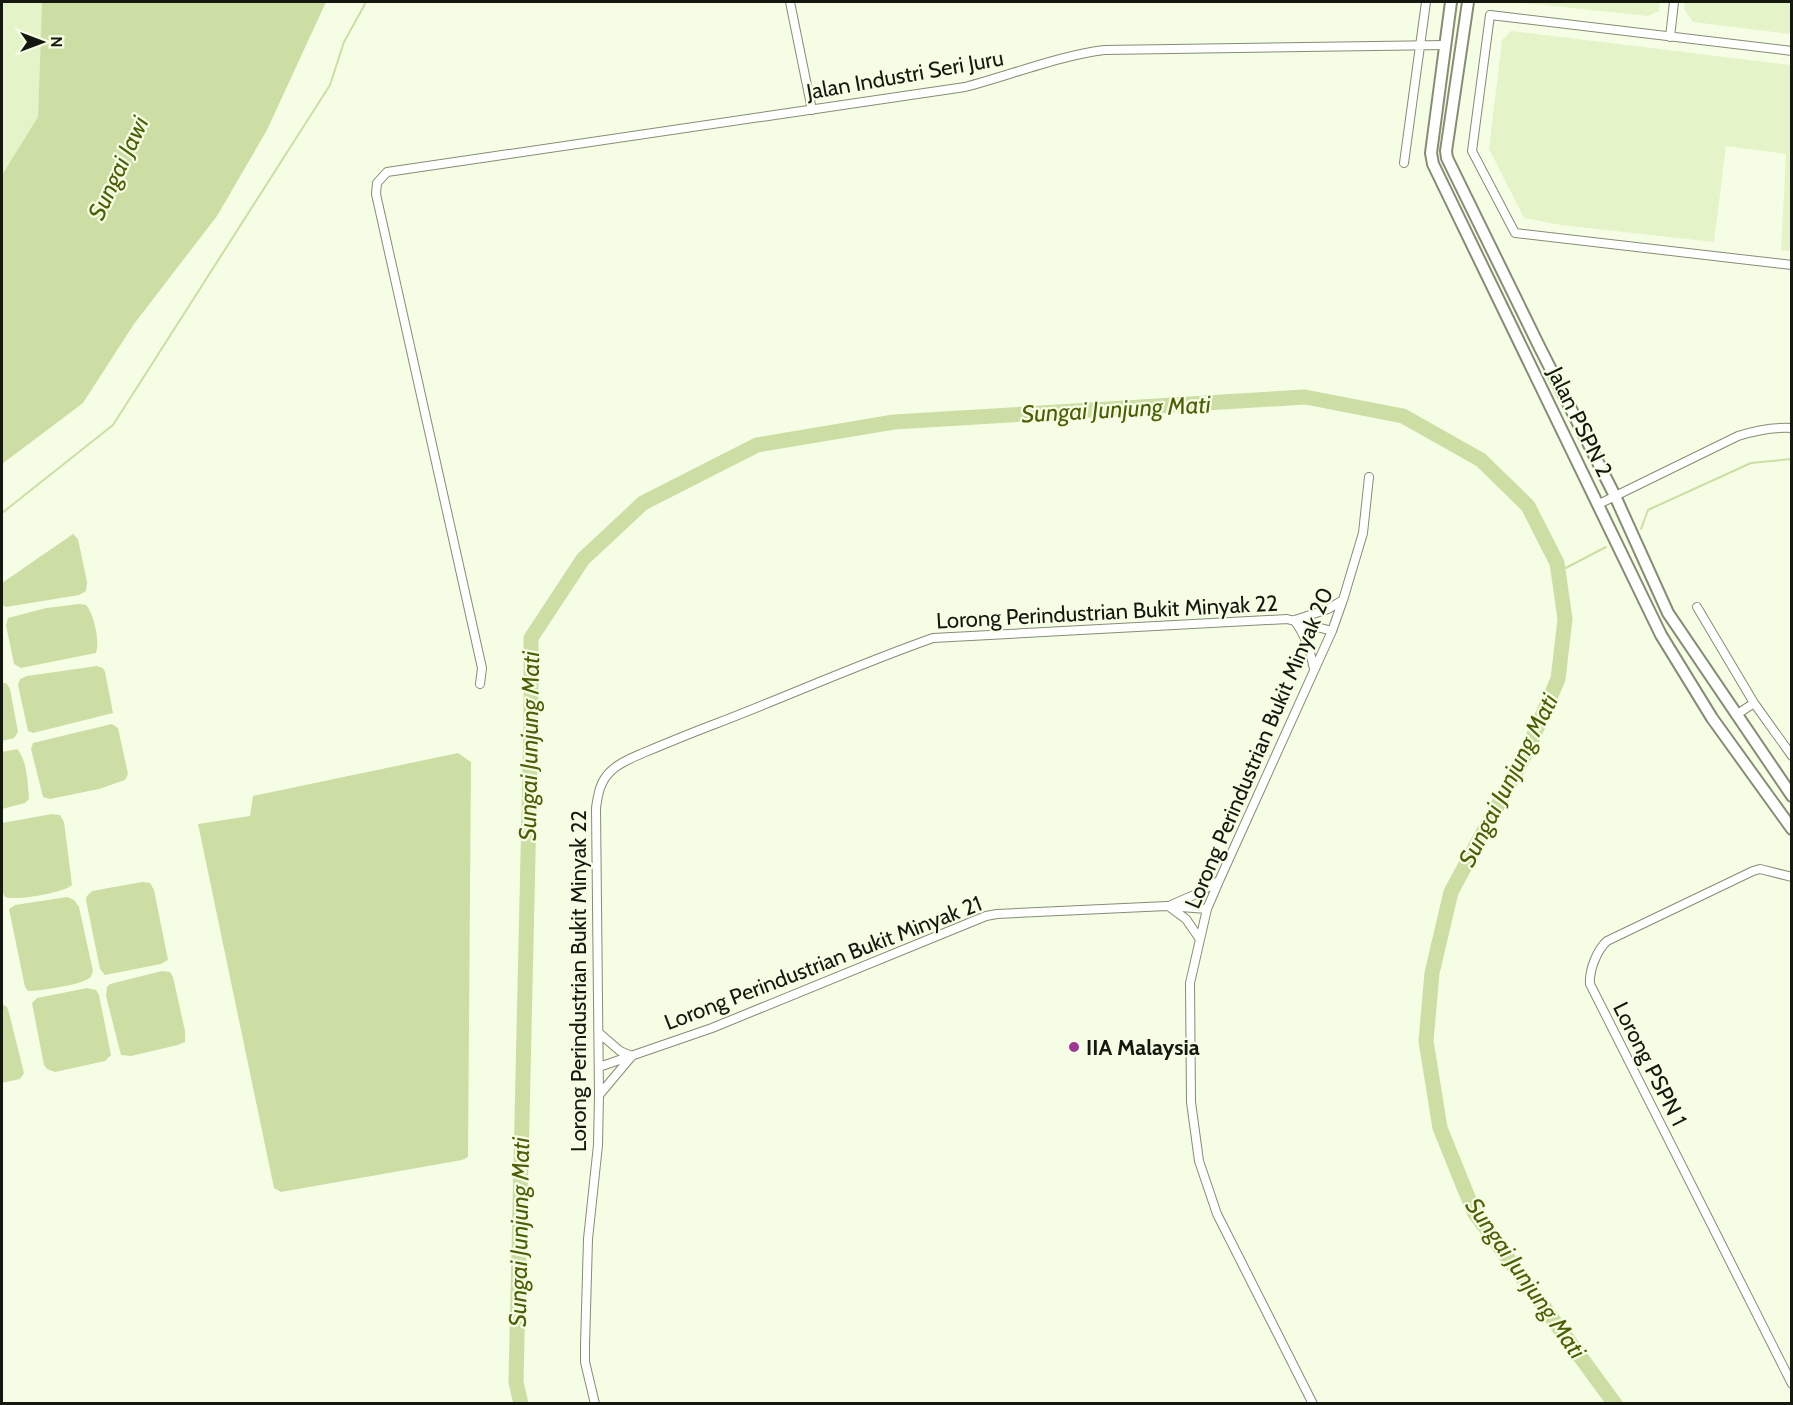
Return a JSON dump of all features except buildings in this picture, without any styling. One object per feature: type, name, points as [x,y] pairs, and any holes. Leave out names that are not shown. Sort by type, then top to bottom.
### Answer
[{"type":"street","points":[[790,2],[812,110]]},
{"type":"street","points":[[1404,163],[1426,2]]},
{"type":"street","name":"Jalan PSPN 2","points":[[1451,2],[1431,153],[1433,164],[1661,635],[1712,718],[1791,829]]},
{"type":"street","name":"Jalan PSPN 2","points":[[1468,2],[1446,154],[1615,496],[1668,613],[1791,796]]},
{"type":"street","points":[[1670,37],[1674,2]]},
{"type":"street","points":[[1791,51],[1490,15],[1472,151],[1515,234],[1791,265]]},
{"type":"street","name":"Jalan Industri Seri Juru","points":[[480,684],[482,668],[376,194],[377,183],[387,172],[965,87],[1013,75],[1077,53],[1104,50],[1445,45]]},
{"type":"street","points":[[1599,504],[1738,436],[1776,427],[1791,428]]},
{"type":"street","name":"Lorong Perindustrian Bukit Minyak 20","points":[[1313,1404],[1217,1214],[1198,1161],[1191,1102],[1190,983],[1207,909],[1332,630],[1343,600],[1363,533],[1369,477]]},
{"type":"street","points":[[1314,669],[1307,642],[1294,620],[1319,612],[1343,600]]},
{"type":"street","points":[[1697,607],[1754,703],[1791,756]]},
{"type":"street","name":"Lorong Perindustrian Bukit Minyak 22","points":[[595,1404],[585,1362],[585,1346],[588,1239],[598,1145],[596,808],[602,782],[610,771],[621,763],[885,655],[933,638],[1294,620],[1332,630]]},
{"type":"street","points":[[1736,715],[1754,703]]},
{"type":"street","name":"Lorong PSPN 1","points":[[1791,877],[1760,869],[1753,871],[1607,941],[1602,945],[1589,975],[1590,984],[1791,1384]]},
{"type":"street","points":[[1167,906],[1194,896],[1219,881]]},
{"type":"street","points":[[1167,906],[1186,919],[1199,938]]},
{"type":"street","name":"Lorong Perindustrian Bukit Minyak 21","points":[[599,1066],[727,1022],[986,916],[1167,906],[1207,909]]},
{"type":"street","points":[[599,1034],[620,1051],[632,1056],[599,1095]]},
{"type":"shaded area","points":[[2,2],[42,2],[38,118],[2,175]]},
{"type":"shaded area","points":[[1514,2],[1660,2],[1659,11],[1648,16]]},
{"type":"shaded area","points":[[1685,2],[1791,2],[1791,34],[1693,22],[1684,9]]},
{"type":"shaded area","points":[[1511,31],[1791,65],[1791,251],[1781,250],[1786,154],[1726,146],[1714,242],[1561,225],[1524,218],[1489,149],[1502,40]]},
{"type":"water","name":"Sungai Jawi","points":[[42,2],[326,2],[267,130],[217,216],[134,324],[83,403],[2,464],[2,175],[38,117]]},
{"type":"water","points":[[73,534],[78,539],[87,582],[86,591],[79,595],[6,607],[2,605],[2,583]]},
{"type":"water","points":[[86,605],[94,621],[97,635],[96,653],[21,668],[14,664],[6,625],[8,618],[46,608]]},
{"type":"water","points":[[97,666],[103,668],[105,672],[113,713],[33,733],[28,731],[18,685],[20,679]]},
{"type":"water","points":[[2,682],[10,689],[18,732],[14,738],[2,741]]},
{"type":"water","points":[[112,724],[118,728],[128,774],[125,780],[99,789],[50,799],[43,797],[31,749],[33,743]]},
{"type":"water","points":[[17,749],[25,766],[29,799],[25,803],[2,809],[2,752]]},
{"type":"water","points":[[458,753],[471,762],[468,1157],[462,1160],[281,1192],[274,1188],[198,824],[250,816],[253,796]]},
{"type":"water","points":[[52,814],[60,815],[64,822],[72,885],[39,896],[5,897],[2,891],[2,823]]},
{"type":"water","points":[[142,882],[150,883],[154,890],[168,960],[161,964],[105,975],[100,969],[87,896],[92,891]]},
{"type":"water","points":[[67,897],[74,900],[79,907],[93,971],[91,976],[68,985],[28,991],[25,987],[9,909],[15,905]]},
{"type":"water","points":[[162,971],[170,972],[173,977],[185,1031],[185,1042],[131,1056],[121,1055],[106,996],[107,987],[110,984]]},
{"type":"water","points":[[87,988],[96,990],[99,995],[111,1055],[105,1061],[55,1072],[47,1069],[44,1065],[32,1003],[37,998]]},
{"type":"water","points":[[2,1004],[7,1007],[9,1013],[24,1073],[20,1079],[2,1083]]},
{"type":"waterway","points":[[2,513],[113,425],[330,85],[344,42],[366,2]]},
{"type":"waterway","name":"Sungai Junjung Mati","points":[[521,1404],[516,1382],[531,638],[583,559],[643,503],[757,445],[894,422],[1305,397],[1403,416],[1481,460],[1528,506],[1557,563],[1565,619],[1558,679],[1527,751],[1451,892],[1432,973],[1426,1041],[1440,1128],[1474,1212],[1615,1404]]},
{"type":"waterway","points":[[1641,529],[1648,510],[1751,463],[1792,459]]},
{"type":"waterway","points":[[1558,572],[1606,547]]},
{"type":"place","name":"IIA Malaysia","points":[[1074,1047]]}]
